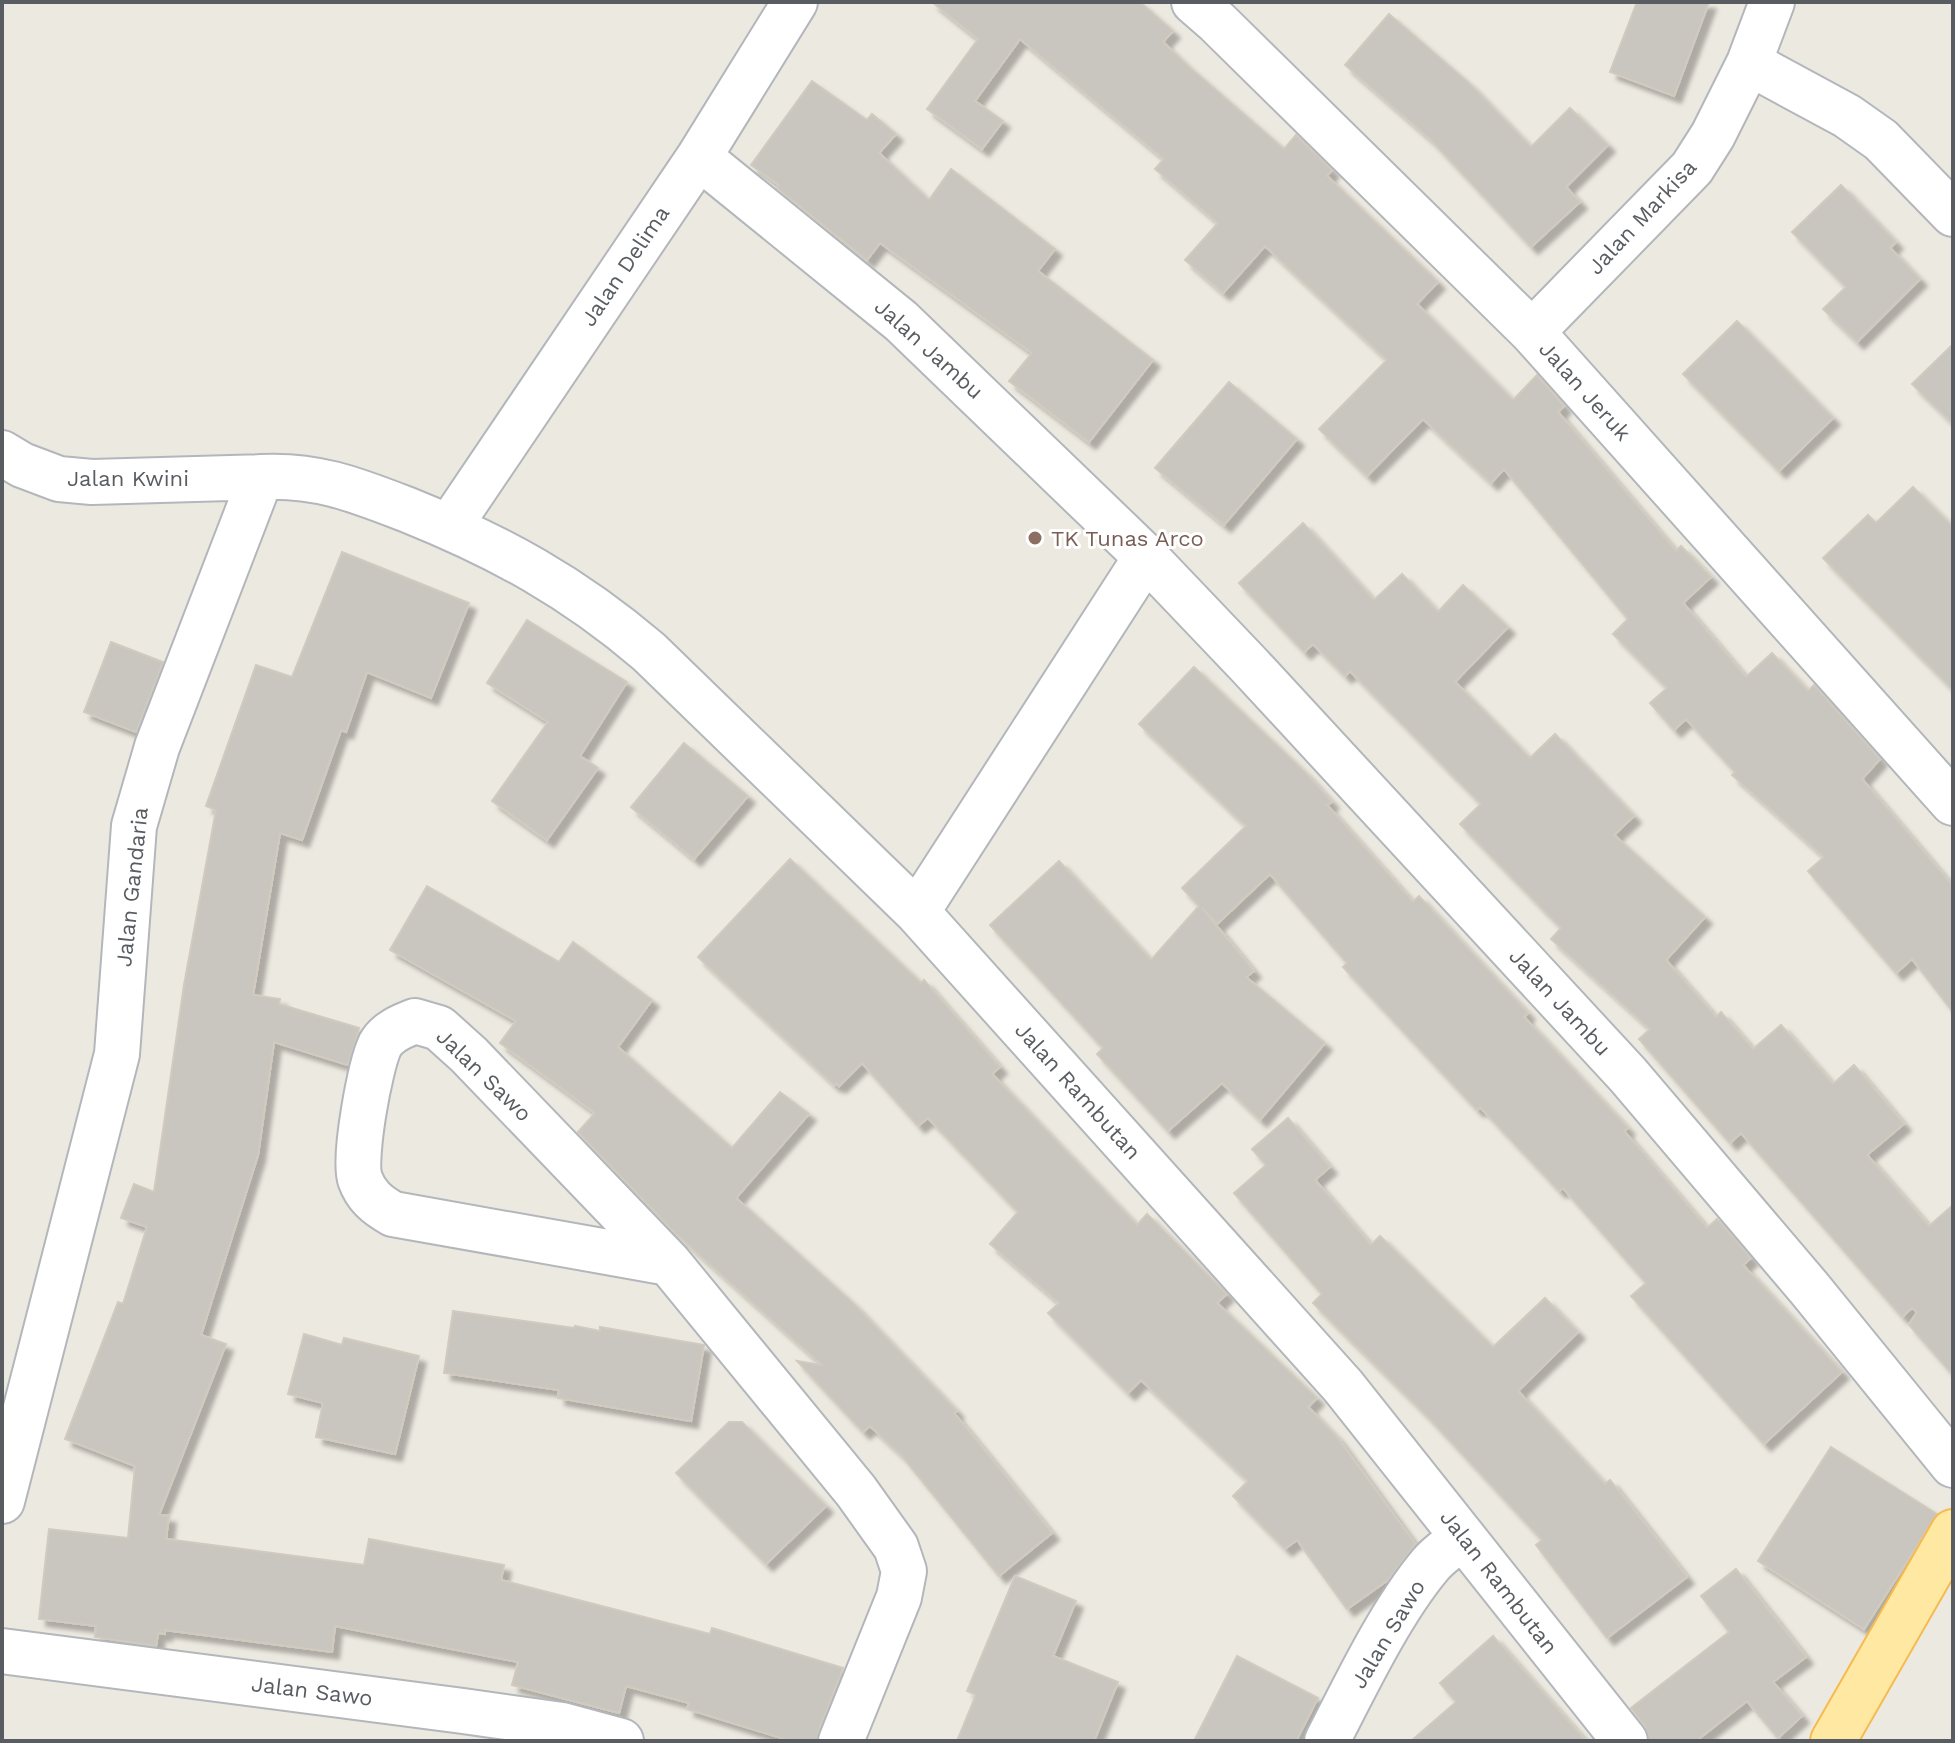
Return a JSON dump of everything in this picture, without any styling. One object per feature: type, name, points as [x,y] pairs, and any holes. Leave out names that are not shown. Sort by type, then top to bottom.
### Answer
[{"type":"main road","points":[[1833,1741],[1953,1532]]},
{"type":"street","name":"Jalan Delima","points":[[449,527],[699,157],[795,2]]},
{"type":"street","name":"Jalan Markisa","points":[[1532,332],[1692,168],[1713,135],[1749,63],[1772,2]]},
{"type":"street","name":"Jalan Jeruk","points":[[1216,9],[1532,332],[1953,803]]},
{"type":"street","points":[[1749,63],[1847,116],[1881,140],[1953,214]]},
{"type":"street","name":"Jalan Jambu","points":[[699,157],[901,321],[1146,557],[1628,1075],[1809,1288],[1953,1465]]},
{"type":"street","name":"Jalan Kwini","points":[[2,453],[22,465],[59,479],[92,482],[261,477]]},
{"type":"street","points":[[261,477],[290,475],[344,485],[449,527]]},
{"type":"street","name":"Jalan Gandaria","points":[[2,1501],[117,1054],[131,855],[143,790],[261,477]]},
{"type":"street","name":"Jalan Rambutan","points":[[449,527],[500,550],[610,619],[649,652],[917,912],[1343,1386],[1625,1741]]},
{"type":"street","points":[[917,912],[1146,557]]},
{"type":"street","name":"Jalan Sawo","points":[[669,1263],[393,1214],[372,1201],[360,1179],[356,1159],[374,1064],[381,1043],[395,1029],[415,1021],[439,1028],[469,1055],[669,1263],[856,1491],[896,1547],[904,1571],[899,1597],[841,1741]]},
{"type":"street","name":"Jalan Sawo","points":[[1327,1741],[1417,1582],[1433,1562],[1463,1537]]},
{"type":"street","name":"Jalan Sawo","points":[[2,1651],[562,1725],[621,1741]]},
{"type":"building","points":[[932,2],[1140,2],[1173,31],[1163,42],[1187,65],[1284,149],[1296,135],[1332,170],[1327,176],[1438,282],[1417,304],[1513,400],[1537,375],[1564,406],[1558,412],[1676,551],[1681,546],[1711,577],[1683,603],[1746,677],[1772,653],[1808,691],[1814,685],[1880,759],[1862,779],[1953,886],[1953,1012],[1912,959],[1896,973],[1808,871],[1824,857],[1732,775],[1735,772],[1686,719],[1674,730],[1650,703],[1667,688],[1613,634],[1628,619],[1504,469],[1491,483],[1423,419],[1367,476],[1319,429],[1387,360],[1265,246],[1223,293],[1185,260],[1218,223],[1155,169],[1164,159],[1020,39],[975,101],[1003,121],[982,149],[927,109],[978,39]]},
{"type":"building","points":[[1637,2],[1709,2],[1674,96],[1610,72]]},
{"type":"building","points":[[1389,14],[1470,84],[1531,147],[1570,108],[1608,145],[1566,187],[1580,202],[1531,247],[1430,139],[1345,65]]},
{"type":"building","points":[[812,81],[867,120],[872,114],[896,134],[879,153],[929,200],[951,169],[1055,249],[1038,271],[1153,360],[1089,442],[1009,381],[1032,353],[880,243],[867,260],[751,165]]},
{"type":"building","points":[[1841,185],[1896,242],[1890,248],[1920,279],[1857,342],[1823,309],[1846,287],[1792,232]]},
{"type":"building","points":[[1737,321],[1833,418],[1779,471],[1683,374]]},
{"type":"building","points":[[1953,344],[1953,424],[1912,384]]},
{"type":"building","points":[[1229,382],[1297,439],[1224,525],[1155,468]]},
{"type":"building","points":[[1913,487],[1953,527],[1953,690],[1823,558],[1868,515],[1876,523]]},
{"type":"building","points":[[1303,523],[1374,600],[1402,574],[1438,612],[1463,585],[1508,627],[1455,682],[1530,758],[1555,734],[1634,816],[1614,835],[1705,917],[1666,960],[1716,1017],[1721,1012],[1753,1049],[1781,1025],[1833,1084],[1854,1065],[1904,1124],[1867,1155],[1929,1226],[1953,1205],[1953,1375],[1909,1325],[1917,1312],[1912,1308],[1902,1317],[1741,1133],[1730,1143],[1639,1039],[1650,1029],[1551,939],[1561,928],[1460,824],[1481,804],[1350,671],[1345,676],[1313,644],[1304,652],[1239,583]]},
{"type":"building","points":[[342,552],[469,603],[431,698],[367,672],[346,732],[341,730],[302,840],[280,833],[253,995],[280,999],[279,1004],[359,1028],[348,1065],[274,1042],[258,1155],[201,1335],[226,1344],[159,1515],[169,1516],[166,1539],[364,1565],[369,1539],[504,1565],[501,1580],[710,1634],[712,1628],[843,1668],[817,1741],[791,1741],[687,1709],[689,1703],[626,1686],[619,1713],[512,1685],[518,1662],[335,1626],[332,1652],[165,1630],[165,1634],[158,1633],[156,1646],[95,1637],[96,1626],[39,1619],[49,1529],[128,1538],[135,1466],[65,1439],[118,1302],[123,1304],[147,1227],[121,1218],[134,1184],[154,1192],[184,985],[216,810],[206,806],[256,665],[292,677]]},
{"type":"building","points":[[527,620],[627,682],[580,756],[598,768],[547,840],[492,801],[548,722],[487,683]]},
{"type":"building","points":[[111,642],[163,662],[136,732],[84,712]]},
{"type":"building","points":[[1194,667],[1306,773],[1332,802],[1327,805],[1413,902],[1419,896],[1528,1013],[1524,1017],[1628,1128],[1624,1131],[1707,1228],[1717,1219],[1721,1223],[1751,1258],[1743,1265],[1842,1372],[1764,1444],[1631,1296],[1646,1283],[1563,1188],[1559,1191],[1480,1107],[1477,1110],[1343,967],[1347,963],[1270,874],[1217,924],[1202,908],[1254,971],[1246,977],[1325,1043],[1260,1120],[1222,1083],[1168,1131],[1097,1054],[1103,1048],[990,925],[1059,861],[1151,960],[1199,906],[1182,888],[1246,826],[1139,724]]},
{"type":"building","points":[[684,743],[748,796],[694,859],[631,807]]},
{"type":"building","points":[[790,859],[921,983],[924,980],[1000,1067],[992,1074],[1137,1225],[1147,1214],[1227,1294],[1217,1303],[1317,1398],[1308,1407],[1337,1437],[1415,1544],[1388,1580],[1347,1609],[1297,1540],[1285,1549],[1233,1496],[1248,1481],[1141,1380],[1128,1393],[1048,1313],[1059,1303],[990,1244],[1018,1212],[928,1118],[918,1126],[862,1063],[839,1086],[834,1085],[698,957]]},
{"type":"building","points":[[427,886],[559,962],[573,942],[652,1000],[618,1047],[732,1148],[780,1092],[809,1114],[736,1198],[853,1303],[957,1411],[954,1413],[1052,1533],[999,1576],[902,1456],[870,1426],[863,1432],[797,1361],[822,1365],[675,1233],[578,1132],[595,1113],[500,1043],[516,1021],[390,950]]},
{"type":"building","points":[[1288,1118],[1330,1167],[1315,1180],[1371,1245],[1380,1236],[1493,1347],[1545,1298],[1578,1332],[1518,1391],[1605,1484],[1610,1480],[1687,1577],[1607,1638],[1536,1545],[1542,1540],[1427,1416],[1313,1303],[1322,1294],[1234,1193],[1266,1165],[1252,1149]]},
{"type":"building","points":[[453,1311],[600,1331],[600,1327],[704,1345],[691,1421],[558,1398],[559,1390],[444,1373]]},
{"type":"building","points":[[304,1334],[342,1345],[344,1338],[419,1356],[395,1454],[316,1437],[323,1403],[288,1394]]},
{"type":"building","points":[[729,1422],[742,1422],[826,1506],[766,1564],[676,1473]]},
{"type":"building","points":[[1831,1447],[1937,1514],[1864,1629],[1758,1561]]},
{"type":"building","points":[[1736,1569],[1806,1657],[1773,1682],[1802,1716],[1778,1738],[1747,1701],[1696,1741],[1649,1741],[1645,1726],[1631,1708],[1729,1632],[1701,1596]]},
{"type":"building","points":[[1015,1576],[1076,1601],[1053,1656],[1118,1682],[1094,1741],[957,1741],[976,1695],[967,1691]]},
{"type":"building","points":[[1493,1636],[1586,1741],[1411,1741],[1456,1702],[1440,1683]]},
{"type":"building","points":[[1237,1656],[1318,1698],[1296,1741],[1194,1741]]},
{"type":"place","name":"TK Tunas Arco","points":[[1035,538]]}]
